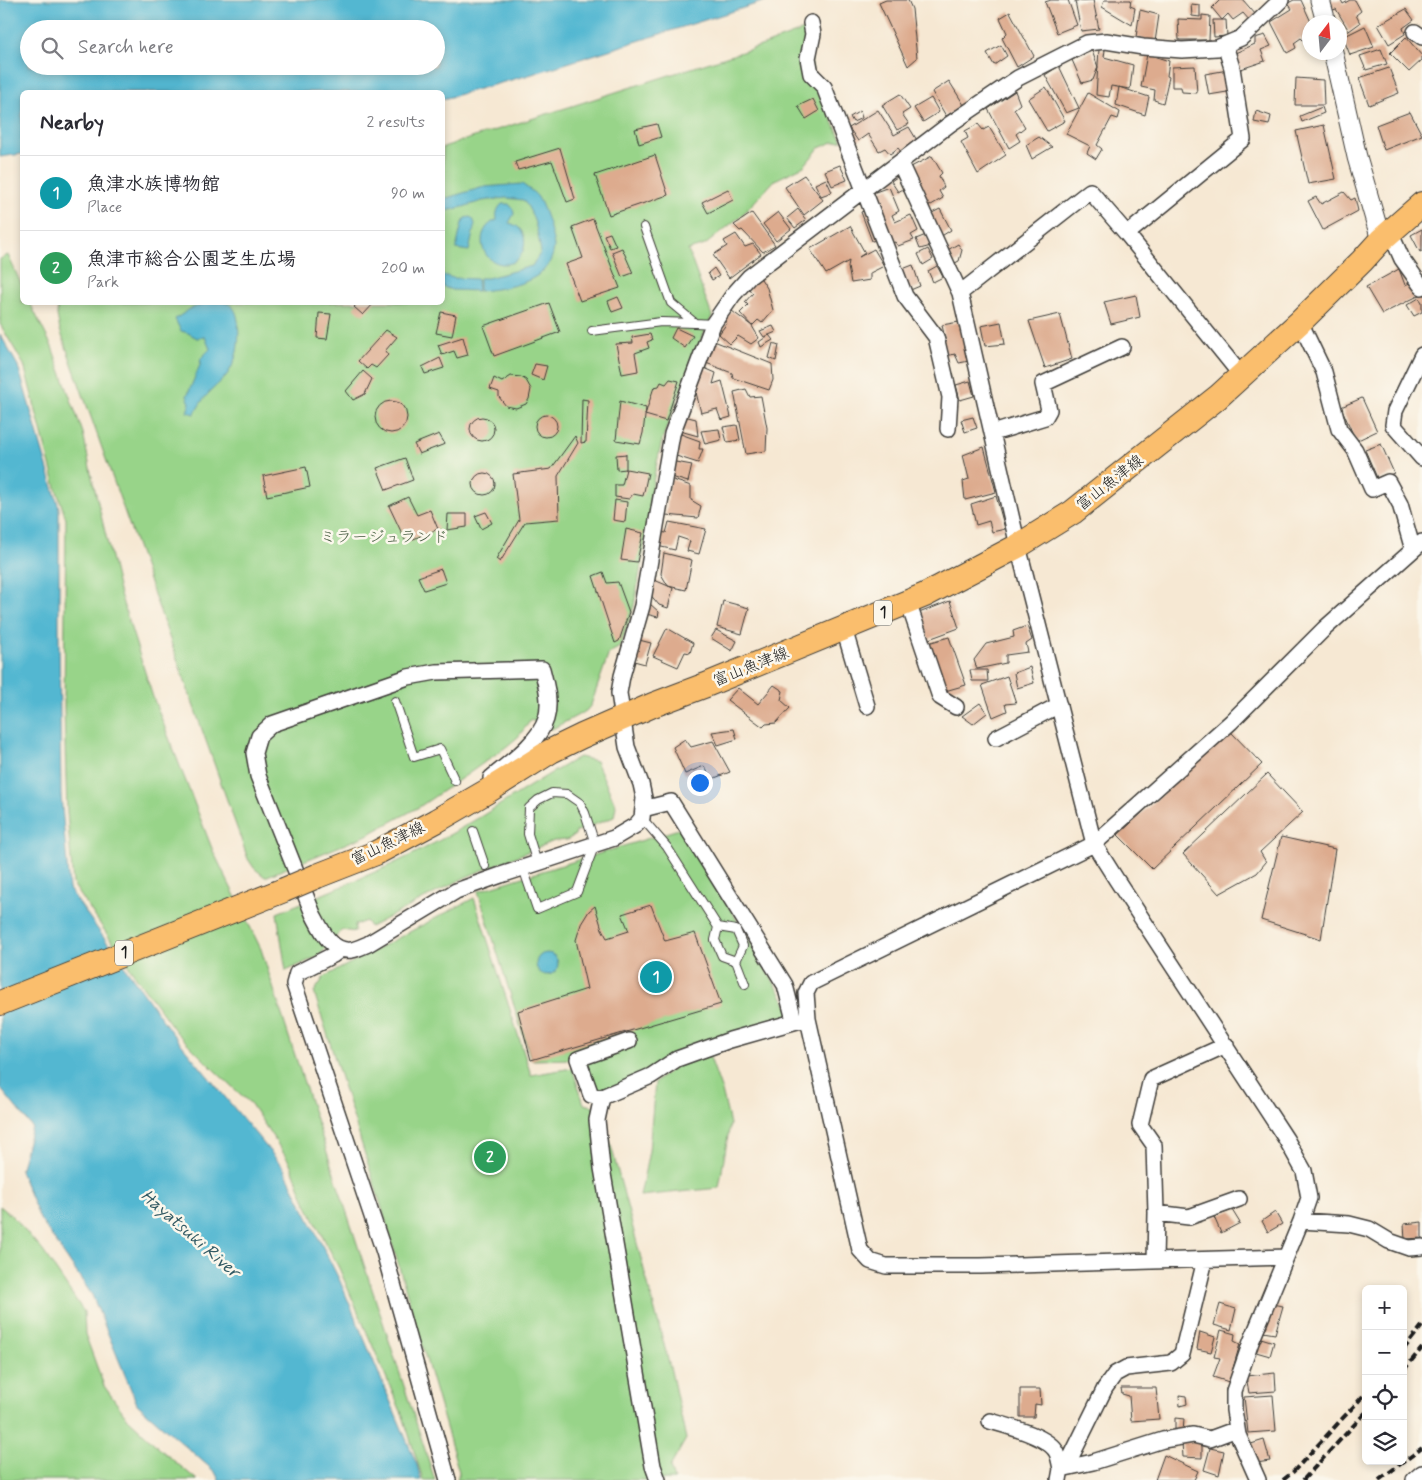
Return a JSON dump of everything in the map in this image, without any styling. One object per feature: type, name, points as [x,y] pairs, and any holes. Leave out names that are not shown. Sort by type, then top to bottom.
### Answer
[{"type":"main road","name":"富山魚津線","points":[[0,1003],[376,853],[446,816],[551,752],[623,718],[925,595],[1018,546],[1073,512],[1218,397],[1300,322],[1386,236],[1422,204]]},
{"type":"street","points":[[446,816],[503,768],[534,739],[542,728],[547,717],[548,703],[547,686],[542,669],[436,672],[408,677],[272,724],[259,736],[254,753],[258,776],[313,914],[332,944],[341,949],[352,950],[368,944],[456,892],[530,865],[614,838],[636,825],[643,814],[644,798],[641,784],[627,747],[619,693],[622,676],[642,606],[672,434],[713,324],[733,295],[749,277],[864,189],[950,124],[1018,78],[1087,43],[1106,41],[1143,47],[1182,50],[1217,48],[1241,38],[1281,0]]},
{"type":"street","points":[[1320,0],[1324,15]]},
{"type":"street","points":[[811,23],[813,34],[808,58],[812,74],[824,87],[906,296],[936,337],[950,397],[948,429]]},
{"type":"street","points":[[1127,234],[1243,138],[1232,68],[1225,45]]},
{"type":"street","points":[[1335,60],[1357,157],[1386,236],[1422,287]]},
{"type":"street","points":[[900,163],[960,293],[1018,546],[1094,844],[1226,1045],[1304,1170],[1309,1198],[1251,1342],[1234,1391],[1234,1410],[1238,1435],[1258,1480]]},
{"type":"street","points":[[960,293],[1090,191],[1241,375]]},
{"type":"street","points":[[785,985],[811,983],[1094,844],[1231,722],[1324,630],[1417,546],[1400,504],[1388,482],[1372,489],[1355,450],[1339,429],[1324,372],[1300,322]]},
{"type":"street","points":[[993,433],[1045,417],[1050,410],[1043,384],[1122,348]]},
{"type":"street","points":[[1422,355],[1395,412],[1393,425],[1422,458]]},
{"type":"street","points":[[908,602],[940,697],[956,707]]},
{"type":"street","points":[[844,629],[867,706]]},
{"type":"street","points":[[996,738],[1059,705]]},
{"type":"street","points":[[643,814],[671,802],[785,985],[793,1016],[802,1020]]},
{"type":"street","points":[[341,949],[297,973],[294,984],[384,1252],[448,1480]]},
{"type":"street","points":[[811,983],[806,993],[802,1020],[860,1250],[870,1261],[886,1266],[991,1265],[1286,1257]]},
{"type":"street","points":[[629,1041],[578,1059],[591,1095],[602,1097],[651,1076],[677,1059],[730,1040],[802,1020]]},
{"type":"street","points":[[1154,1261],[1156,1213],[1154,1145],[1140,1125],[1151,1079],[1226,1045]]},
{"type":"street","points":[[602,1097],[597,1120],[602,1168],[653,1466],[658,1480]]},
{"type":"street","points":[[1156,1213],[1189,1217],[1239,1199]]},
{"type":"street","points":[[1301,1221],[1349,1224],[1369,1229],[1389,1241],[1409,1248],[1422,1247]]},
{"type":"street","points":[[1060,1474],[1070,1459],[1105,1388],[1115,1374],[1126,1368],[1171,1362],[1182,1354],[1205,1260]]},
{"type":"street","points":[[990,1421],[1029,1433],[1046,1442],[1056,1451],[1060,1474]]},
{"type":"street","points":[[1060,1474],[1163,1440],[1193,1436],[1210,1439],[1237,1429]]},
{"type":"street","points":[[1414,1480],[1422,1473]]},
{"type":"lane","points":[[644,226],[671,303],[695,323]]},
{"type":"lane","points":[[592,331],[661,322],[713,324]]},
{"type":"lane","points":[[395,701],[414,757],[440,749],[454,781]]},
{"type":"lane","points":[[552,793],[566,794],[580,803],[595,844],[577,892],[538,910],[530,865],[529,808],[538,800],[552,793]]},
{"type":"lane","points":[[643,814],[667,847],[718,927],[715,940],[722,956],[736,961]]},
{"type":"lane","points":[[473,831],[485,866]]},
{"type":"lane","points":[[718,927],[736,930],[743,946],[736,961],[744,984]]},
{"type":"green space","name":"ミラージュランド","points":[[804,30],[807,31],[814,81],[842,141],[833,142],[819,148],[804,166],[775,180],[742,215],[705,245],[688,250],[712,316],[697,349],[663,437],[655,471],[649,506],[651,508],[634,606],[620,647],[609,653],[591,705],[586,711],[552,729],[531,720],[518,737],[506,747],[419,807],[367,835],[265,877],[254,868],[248,859],[60,330],[57,315],[58,305],[445,305],[445,146],[767,44]]},
{"type":"green space","points":[[8,255],[20,282],[20,305],[31,305],[52,347],[83,433],[119,591],[153,697],[213,851],[261,949],[435,1480],[423,1480],[403,1416],[339,1268],[307,1206],[290,1163],[251,1104],[177,1033],[136,977],[73,884],[67,812],[64,708],[66,519],[24,365],[0,324],[0,259]]},
{"type":"green space","points":[[579,757],[596,761],[616,806],[614,817],[576,832],[575,835],[567,840],[554,841],[466,877],[370,927],[366,921],[355,925],[355,932],[342,930],[319,956],[286,971],[277,913],[430,846]]},
{"type":"green space","points":[[682,828],[797,1021],[709,1046],[602,1097],[578,1059],[531,1060],[478,891]]},
{"type":"green space","points":[[474,898],[531,1075],[572,1068],[584,1104],[601,1108],[671,1371],[686,1439],[670,1467],[674,1480],[457,1480],[459,1472],[384,1215],[314,992],[324,977]]},
{"type":"green space","points":[[708,1052],[722,1091],[730,1124],[719,1188],[640,1196],[649,1151],[655,1082],[679,1064]]},
{"type":"green space","points":[[0,1206],[12,1216],[43,1251],[84,1312],[85,1334],[104,1386],[128,1419],[197,1480],[0,1480]]},
{"type":"water","points":[[0,0],[769,0],[529,75],[445,98],[445,90],[20,90],[20,154],[0,157]]},
{"type":"water","points":[[522,184],[537,196],[545,212],[554,247],[551,259],[545,269],[537,276],[515,285],[479,291],[479,278],[488,278],[532,266],[541,252],[533,218],[523,200],[506,198],[482,201],[445,212],[445,198],[484,187]]},
{"type":"water","points":[[502,204],[509,204],[513,209],[514,214],[509,223],[517,226],[522,231],[524,238],[523,251],[514,262],[507,264],[498,263],[490,259],[482,246],[484,231],[489,224],[497,220],[497,211]]},
{"type":"water","points":[[470,217],[475,224],[469,251],[456,249],[462,223],[465,218]]},
{"type":"water","points":[[445,276],[453,278],[477,279],[478,291],[452,290],[445,288]]},
{"type":"water","points":[[201,305],[230,305],[237,314],[239,336],[236,357],[230,370],[224,379],[205,397],[194,414],[187,412],[190,403],[187,396],[201,358],[210,349],[205,337],[197,338],[181,331],[175,319],[190,309]]},
{"type":"water","name":"Hayatsuki River","points":[[0,334],[18,366],[59,508],[61,795],[69,889],[172,1033],[283,1167],[340,1281],[417,1465],[421,1480],[219,1480],[215,1472],[137,1404],[92,1295],[40,1219],[20,1171],[32,1127],[0,1088]]},
{"type":"water","points":[[547,953],[555,956],[558,964],[555,972],[547,975],[539,972],[536,964],[539,956]]},
{"type":"building","points":[[886,0],[908,0],[912,9],[917,58],[908,66],[879,3]]},
{"type":"building","points":[[1068,0],[1077,25],[1057,33],[1045,2]]},
{"type":"building","points":[[1093,0],[1099,29],[1081,31],[1075,1]]},
{"type":"building","points":[[1104,0],[1131,0],[1130,6],[1135,8],[1132,25],[1102,7]]},
{"type":"building","points":[[1220,0],[1243,0],[1256,15],[1250,21],[1243,13],[1233,20],[1228,14],[1222,20],[1212,8]]},
{"type":"building","points":[[1294,0],[1301,0],[1308,15],[1302,15],[1302,39],[1294,43],[1296,48],[1287,53],[1271,22],[1292,9],[1288,3]]},
{"type":"building","points":[[1330,0],[1341,0],[1343,4],[1350,0],[1355,0],[1361,11],[1356,15],[1360,23],[1349,31],[1347,28],[1347,15],[1340,15],[1336,9],[1333,10]]},
{"type":"building","points":[[1191,4],[1200,5],[1200,17],[1192,16]]},
{"type":"building","points":[[1406,9],[1414,20],[1403,28],[1405,34],[1389,44],[1378,25]]},
{"type":"building","points":[[1140,10],[1159,15],[1155,42],[1136,37]]},
{"type":"building","points":[[1010,12],[1034,56],[1017,67],[1002,38],[1007,33],[1000,18]]},
{"type":"building","points":[[1202,15],[1210,16],[1209,40],[1179,40],[1178,19],[1202,20]]},
{"type":"building","points":[[1213,20],[1226,20],[1227,36],[1214,37]]},
{"type":"building","points":[[1365,26],[1374,47],[1350,55],[1347,47],[1347,35]]},
{"type":"building","points":[[1265,35],[1271,46],[1261,50],[1265,61],[1238,70],[1233,54],[1255,44],[1255,38]]},
{"type":"building","points":[[1406,37],[1422,56],[1422,60],[1409,72],[1390,53]]},
{"type":"building","points":[[1001,45],[1007,56],[994,65],[987,53]]},
{"type":"building","points":[[1099,49],[1105,50],[1104,57],[1133,65],[1130,89],[1111,86],[1109,97],[1096,95]]},
{"type":"building","points":[[1381,49],[1387,64],[1366,70],[1360,56]]},
{"type":"building","points":[[1092,51],[1098,67],[1093,80],[1082,83],[1072,60]]},
{"type":"building","points":[[1147,54],[1169,61],[1167,76],[1169,77],[1163,103],[1154,100],[1155,90],[1141,87]]},
{"type":"building","points":[[1059,66],[1079,108],[1066,113],[1045,75]]},
{"type":"building","points":[[1195,66],[1197,93],[1182,92],[1181,87],[1172,87],[1172,67]]},
{"type":"building","points":[[1389,68],[1399,93],[1369,105],[1359,78]]},
{"type":"building","points":[[1228,70],[1233,91],[1209,95],[1205,74]]},
{"type":"building","points":[[1296,78],[1323,80],[1324,105],[1295,105]]},
{"type":"building","points":[[949,81],[964,105],[946,116],[932,92]]},
{"type":"building","points":[[1046,87],[1065,121],[1047,131],[1028,99]]},
{"type":"building","points":[[1119,87],[1149,97],[1145,115],[1116,105]]},
{"type":"building","points":[[1015,91],[1020,104],[1014,109],[1025,127],[1016,134],[1020,141],[1009,148],[988,109]]},
{"type":"building","points":[[1088,93],[1120,112],[1118,119],[1112,117],[1097,145],[1102,149],[1096,159],[1087,153],[1090,146],[1066,134]]},
{"type":"building","points":[[900,94],[910,109],[902,114],[909,124],[897,130],[882,105]]},
{"type":"building","points":[[931,98],[939,112],[923,122],[914,108]]},
{"type":"building","points":[[813,99],[819,111],[806,119],[798,106]]},
{"type":"building","points":[[1322,107],[1324,113],[1302,122],[1300,116]]},
{"type":"building","points":[[878,110],[894,135],[909,127],[918,142],[902,153],[898,148],[890,154],[885,148],[879,151],[868,134],[858,141],[849,128]]},
{"type":"building","points":[[860,111],[862,118],[853,122],[850,117]]},
{"type":"building","points":[[1256,111],[1271,116],[1269,125],[1254,122]]},
{"type":"building","points":[[1410,112],[1422,135],[1384,150],[1376,125]]},
{"type":"building","points":[[657,124],[661,137],[639,144],[635,129]]},
{"type":"building","points":[[978,124],[983,130],[989,127],[1006,155],[978,174],[961,142],[968,138],[965,131]]},
{"type":"building","points":[[1324,125],[1336,179],[1308,184],[1296,131]]},
{"type":"building","points":[[1039,137],[1052,147],[1032,159],[1026,145]]},
{"type":"building","points":[[560,148],[575,199],[567,202],[552,161],[518,170],[515,162]]},
{"type":"building","points":[[655,155],[668,195],[609,215],[595,175]]},
{"type":"building","points":[[932,156],[942,173],[939,176],[944,187],[939,191],[943,198],[926,208],[909,168]]},
{"type":"building","points":[[840,165],[847,180],[832,186],[825,171]]},
{"type":"building","points":[[804,175],[823,200],[804,215],[785,187]]},
{"type":"building","points":[[897,177],[905,188],[898,192],[891,181]]},
{"type":"building","points":[[826,179],[832,192],[821,196],[815,184]]},
{"type":"building","points":[[889,187],[899,211],[892,215],[895,222],[911,215],[918,231],[911,235],[914,240],[898,246],[895,242],[889,244],[870,194]]},
{"type":"building","points":[[728,189],[733,200],[708,213],[702,202]]},
{"type":"building","points":[[1344,192],[1351,200],[1355,198],[1358,211],[1323,230],[1308,201],[1316,197],[1321,204]]},
{"type":"building","points":[[798,209],[806,220],[795,228],[787,218]]},
{"type":"building","points":[[869,209],[881,239],[872,241],[861,212]]},
{"type":"building","points":[[940,209],[951,230],[940,237],[930,214]]},
{"type":"building","points":[[778,212],[791,229],[776,241],[763,224]]},
{"type":"building","points":[[752,213],[775,245],[763,252],[742,230],[740,231],[734,225]]},
{"type":"building","points":[[593,219],[620,288],[580,301],[566,264],[583,258],[572,227]]},
{"type":"building","points":[[850,226],[865,253],[859,257],[874,249],[884,266],[870,273],[870,280],[851,283],[848,267],[849,261],[826,274],[810,249]]},
{"type":"building","points":[[1422,229],[1422,251],[1420,252],[1411,235]]},
{"type":"building","points":[[610,233],[616,246],[610,248],[604,235]]},
{"type":"building","points":[[736,234],[745,247],[753,244],[761,254],[729,278],[713,255],[727,246],[724,241]]},
{"type":"building","points":[[926,235],[931,246],[920,249],[916,239]]},
{"type":"building","points":[[958,244],[962,250],[959,261],[953,264],[946,251]]},
{"type":"building","points":[[622,248],[633,273],[622,277],[612,252]]},
{"type":"building","points":[[928,249],[933,259],[923,265],[918,254]]},
{"type":"building","points":[[913,265],[920,286],[908,291],[900,270]]},
{"type":"building","points":[[937,266],[943,277],[933,282],[928,271]]},
{"type":"building","points":[[714,268],[719,276],[712,280],[708,273]]},
{"type":"building","points":[[1399,269],[1405,285],[1414,281],[1420,295],[1382,314],[1366,287]]},
{"type":"building","points":[[759,276],[767,288],[773,310],[762,323],[758,320],[752,326],[740,313],[748,305],[745,302],[753,293],[746,287]]},
{"type":"building","points":[[1136,295],[1140,317],[1111,324],[1104,302]]},
{"type":"building","points":[[618,297],[623,308],[612,312],[608,301]]},
{"type":"building","points":[[1419,298],[1422,302],[1422,312],[1414,316],[1407,305]]},
{"type":"building","points":[[549,303],[560,332],[494,356],[483,326]]},
{"type":"building","points":[[356,305],[372,305],[363,315],[354,307]]},
{"type":"building","points":[[732,311],[752,326],[759,338],[751,344],[738,336],[730,344],[719,334],[727,323],[724,321]]},
{"type":"building","points":[[441,312],[456,315],[452,336],[436,333]]},
{"type":"building","points":[[319,313],[331,314],[327,339],[317,338]]},
{"type":"building","points":[[1060,314],[1072,359],[1045,368],[1029,321]]},
{"type":"building","points":[[959,322],[969,361],[959,363],[955,354],[946,356],[942,339],[945,339],[942,325]]},
{"type":"building","points":[[1001,322],[1005,344],[985,346],[981,326]]},
{"type":"building","points":[[773,326],[776,332],[764,337],[760,331]]},
{"type":"building","points":[[676,328],[693,336],[685,348],[671,338]]},
{"type":"building","points":[[386,330],[397,337],[385,351],[388,355],[376,368],[371,365],[367,369],[358,361]]},
{"type":"building","points":[[650,334],[652,340],[647,342],[649,348],[635,353],[638,371],[622,374],[616,344],[633,343],[632,337]]},
{"type":"building","points":[[769,335],[773,340],[761,347],[759,342]]},
{"type":"building","points":[[463,337],[468,355],[457,358],[454,351],[442,355],[438,345]]},
{"type":"building","points":[[714,341],[772,364],[773,380],[769,390],[733,378],[732,373],[706,363]]},
{"type":"building","points":[[773,343],[779,345],[776,361],[769,358]]},
{"type":"building","points":[[440,358],[444,368],[425,374],[422,367]]},
{"type":"building","points":[[535,364],[547,366],[543,380],[531,375]]},
{"type":"building","points":[[702,367],[716,373],[713,384],[722,381],[731,417],[721,420],[717,409],[701,413],[695,388]]},
{"type":"building","points":[[363,371],[372,379],[365,394],[353,400],[346,391]]},
{"type":"building","points":[[511,376],[521,377],[526,380],[531,389],[526,404],[516,408],[506,406],[499,397],[499,392],[490,389],[494,378],[502,382]]},
{"type":"building","points":[[670,379],[679,381],[666,421],[645,415],[654,387],[659,386],[661,382],[666,384]]},
{"type":"building","points":[[970,381],[974,396],[960,400],[956,385]]},
{"type":"building","points":[[746,389],[750,397],[761,396],[767,428],[766,451],[746,454],[734,392]]},
{"type":"building","points":[[1362,398],[1377,431],[1356,441],[1341,407]]},
{"type":"building","points":[[582,399],[588,400],[586,442],[581,443]]},
{"type":"building","points":[[391,401],[397,402],[402,406],[406,411],[406,423],[402,428],[397,432],[391,433],[385,432],[380,428],[376,423],[375,417],[376,411],[380,406],[385,402]]},
{"type":"building","points":[[620,401],[646,408],[640,444],[616,440]]},
{"type":"building","points":[[546,415],[556,422],[557,426],[550,436],[546,437],[536,430],[535,426],[542,416]]},
{"type":"building","points":[[684,416],[696,419],[698,436],[680,431]]},
{"type":"building","points":[[482,417],[491,420],[494,429],[491,438],[482,441],[473,438],[470,429],[473,420]]},
{"type":"building","points":[[973,417],[977,428],[965,432],[961,420]]},
{"type":"building","points":[[737,425],[740,440],[727,442],[723,427]]},
{"type":"building","points":[[719,429],[721,440],[705,444],[701,431]]},
{"type":"building","points":[[678,433],[700,441],[699,449],[703,449],[698,463],[673,455]]},
{"type":"building","points":[[439,434],[445,444],[419,454],[414,444]]},
{"type":"building","points":[[575,436],[578,443],[558,476],[559,519],[525,522],[500,562],[496,559],[519,520],[513,474],[551,469]]},
{"type":"building","points":[[1381,444],[1394,473],[1378,480],[1365,450]]},
{"type":"building","points":[[984,447],[996,492],[965,500],[963,481],[969,479],[963,455]]},
{"type":"building","points":[[626,454],[626,469],[617,470],[616,455]]},
{"type":"building","points":[[405,458],[413,480],[386,490],[377,468]]},
{"type":"building","points":[[670,461],[692,465],[688,482],[668,476]]},
{"type":"building","points":[[306,467],[310,487],[267,496],[263,476]]},
{"type":"building","points":[[626,469],[648,473],[643,496],[633,494],[629,499],[615,497],[615,485],[622,485]]},
{"type":"building","points":[[484,473],[492,476],[495,484],[492,492],[484,495],[476,492],[473,484],[476,476]]},
{"type":"building","points":[[670,479],[691,486],[691,500],[701,506],[698,518],[666,515]]},
{"type":"building","points":[[996,496],[1005,529],[992,532],[989,521],[976,525],[971,504]]},
{"type":"building","points":[[408,497],[417,515],[430,510],[438,529],[406,542],[389,506]]},
{"type":"building","points":[[615,500],[627,502],[625,522],[613,520]]},
{"type":"building","points":[[486,512],[492,523],[481,529],[475,516]]},
{"type":"building","points":[[448,514],[467,514],[467,527],[447,530]]},
{"type":"building","points":[[669,522],[706,529],[699,554],[687,551],[690,541],[678,537],[675,550],[657,546],[660,532],[666,533]]},
{"type":"building","points":[[626,529],[643,533],[637,562],[621,560]]},
{"type":"building","points":[[664,553],[692,560],[686,590],[668,586],[661,574]]},
{"type":"building","points":[[441,569],[446,583],[424,590],[418,577]]},
{"type":"building","points":[[603,572],[607,583],[618,582],[629,612],[619,641],[615,643],[593,576]]},
{"type":"building","points":[[652,579],[673,588],[668,608],[659,605],[649,593]]},
{"type":"building","points":[[723,601],[749,608],[742,634],[717,627]]},
{"type":"building","points":[[950,601],[959,628],[929,639],[919,613]]},
{"type":"building","points":[[649,603],[659,612],[658,617],[646,614]]},
{"type":"building","points":[[1027,626],[1032,640],[1026,644],[1028,652],[1006,655],[1006,663],[977,669],[974,660],[986,644],[1014,637],[1013,631]]},
{"type":"building","points":[[667,628],[693,643],[690,653],[685,652],[678,667],[653,656]]},
{"type":"building","points":[[716,630],[737,641],[732,651],[711,638]]},
{"type":"building","points":[[949,637],[966,685],[945,691],[928,643]]},
{"type":"building","points":[[639,640],[651,643],[645,664],[634,661]]},
{"type":"building","points":[[1030,667],[1034,683],[1017,688],[1014,673]]},
{"type":"building","points":[[970,670],[987,670],[988,681],[972,681]]},
{"type":"building","points":[[1007,676],[1016,703],[1005,704],[1007,711],[993,717],[982,685]]},
{"type":"building","points":[[774,685],[783,691],[781,700],[790,708],[776,723],[766,724],[763,727],[727,700],[738,688],[758,704]]},
{"type":"building","points":[[980,703],[987,713],[973,724],[962,716]]},
{"type":"building","points":[[734,729],[737,739],[718,745],[712,732]]},
{"type":"building","points":[[1230,731],[1262,764],[1152,869],[1118,835]]},
{"type":"building","points":[[685,739],[691,747],[713,741],[730,772],[712,779],[704,766],[685,774],[673,747]]},
{"type":"building","points":[[1267,774],[1303,812],[1260,852],[1266,862],[1257,873],[1219,894],[1183,854]]},
{"type":"building","points":[[1281,837],[1335,849],[1321,939],[1261,920]]},
{"type":"building","points":[[651,905],[665,941],[695,933],[721,1004],[531,1060],[518,1011],[587,989],[576,940],[581,924],[589,911],[595,906],[602,929],[607,938],[629,931],[622,914]]},
{"type":"building","points":[[1232,1210],[1240,1223],[1221,1233],[1214,1217]]},
{"type":"building","points":[[1275,1212],[1282,1224],[1268,1232],[1262,1221]]},
{"type":"building","points":[[1422,1222],[1422,1238],[1405,1239],[1404,1224]]},
{"type":"building","points":[[1220,1304],[1236,1309],[1231,1330],[1214,1325]]},
{"type":"building","points":[[1271,1304],[1283,1306],[1275,1334],[1263,1332]]},
{"type":"building","points":[[1221,1330],[1235,1334],[1234,1341],[1240,1344],[1229,1382],[1213,1377],[1220,1358],[1214,1357]]},
{"type":"building","points":[[1200,1332],[1215,1337],[1211,1352],[1197,1349]]},
{"type":"building","points":[[1261,1338],[1274,1342],[1270,1356],[1256,1352]]},
{"type":"building","points":[[1275,1373],[1276,1391],[1249,1393],[1246,1376]]},
{"type":"building","points":[[1121,1388],[1156,1388],[1159,1419],[1131,1421],[1129,1396],[1122,1394]]},
{"type":"building","points":[[1020,1389],[1040,1389],[1041,1405],[1035,1404],[1034,1417],[1020,1417]]},
{"type":"building","points":[[1179,1395],[1186,1396],[1187,1404],[1180,1406]]},
{"type":"building","points":[[1273,1395],[1276,1431],[1248,1433],[1244,1397]]},
{"type":"building","points":[[1175,1418],[1184,1419],[1183,1433],[1175,1431]]},
{"type":"building","points":[[1264,1440],[1270,1461],[1256,1463],[1251,1444]]},
{"type":"building","points":[[1182,1442],[1202,1442],[1202,1458],[1183,1457]]},
{"type":"building","points":[[1210,1448],[1224,1451],[1219,1475],[1204,1470]]},
{"type":"building","points":[[1164,1455],[1198,1471],[1194,1480],[1155,1480]]},
{"type":"railway","points":[[1407,1345],[1422,1326]]},
{"type":"railway","points":[[1407,1366],[1422,1348]]},
{"type":"railway","points":[[1283,1480],[1293,1472],[1362,1397]]},
{"type":"railway","points":[[1303,1480],[1362,1416]]},
{"type":"railway","points":[[1379,1480],[1422,1448]]},
{"type":"place","name":"魚津水族博物館","points":[[656,977]]},
{"type":"place","name":"魚津市総合公園芝生広場","points":[[490,1157]]}]
